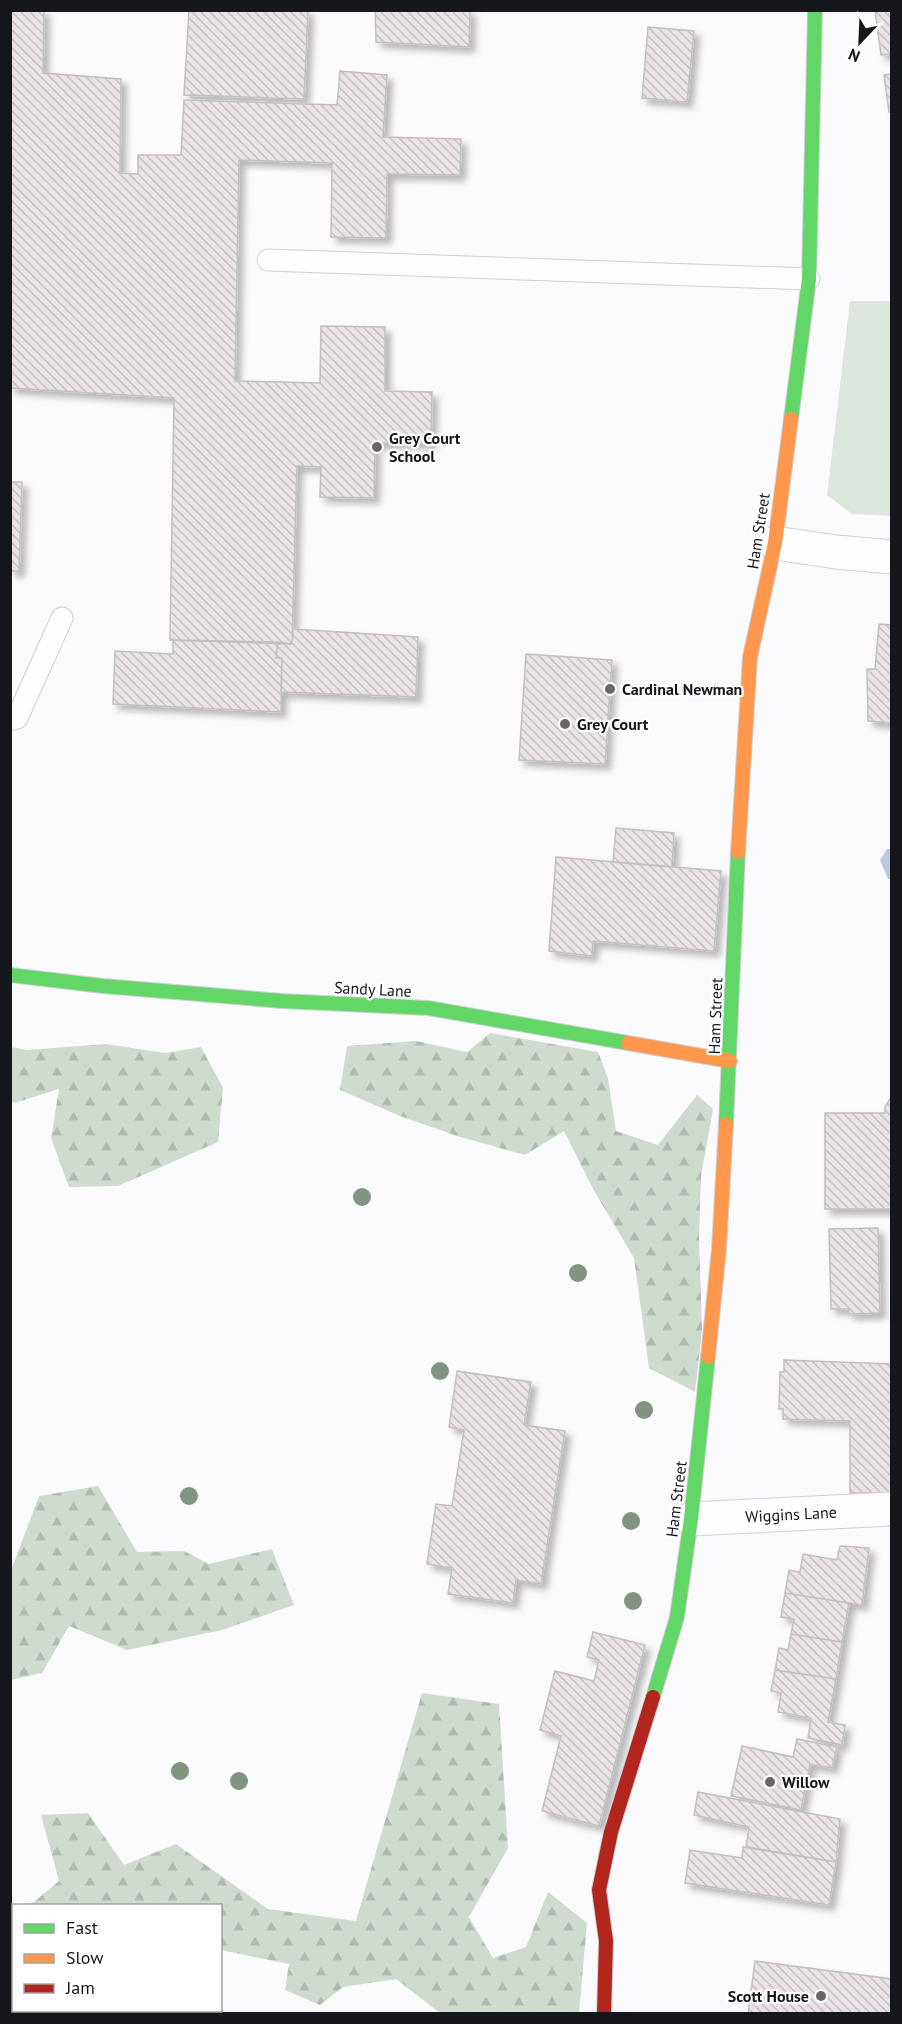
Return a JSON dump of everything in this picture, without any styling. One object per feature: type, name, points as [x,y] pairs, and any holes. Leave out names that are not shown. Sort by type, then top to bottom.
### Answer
[{"type":"street","name":"Ham Street","points":[[604,2013],[606,1941],[599,1890],[611,1832],[677,1617],[691,1519],[719,1249],[730,1061],[740,804],[750,657],[775,543],[809,279],[813,210],[815,10]]},
{"type":"street","points":[[775,543],[891,557]]},
{"type":"street","name":"Sandy Lane","points":[[10,975],[103,986],[270,1000],[428,1008],[730,1061]]},
{"type":"street","name":"Wiggins Lane","points":[[691,1519],[891,1509]]},
{"type":"lane","points":[[268,260],[809,279]]},
{"type":"lane","points":[[10,720],[17,718],[62,618]]},
{"type":"shaded area","points":[[850,301],[891,301],[891,516],[852,514],[827,495]]},
{"type":"green space","points":[[490,1033],[598,1052],[608,1078],[616,1131],[658,1145],[697,1095],[713,1109],[701,1176],[699,1237],[702,1330],[695,1392],[649,1368],[634,1258],[593,1189],[564,1131],[525,1155],[457,1136],[400,1116],[340,1090],[347,1046],[416,1041],[467,1052]]},
{"type":"green space","points":[[106,1044],[165,1053],[201,1047],[223,1088],[218,1142],[118,1186],[69,1187],[51,1138],[59,1089],[15,1103],[11,1101],[11,1047],[27,1050]]},
{"type":"green space","points":[[98,1486],[137,1552],[184,1551],[209,1564],[272,1549],[294,1605],[222,1630],[127,1650],[69,1626],[42,1673],[11,1680],[11,1567],[39,1496]]},
{"type":"green space","points":[[422,1693],[499,1704],[508,1848],[469,1917],[493,1958],[526,1947],[548,1892],[587,1923],[579,2013],[440,2013],[396,1979],[343,1987],[320,2005],[285,1990],[289,1964],[222,1950],[222,1904],[31,1904],[59,1881],[41,1815],[88,1813],[124,1865],[176,1844],[268,1909],[356,1921]]},
{"type":"water","points":[[887,849],[891,849],[891,879],[888,879],[880,860]]},
{"type":"building","points":[[10,10],[44,10],[43,73],[121,79],[120,173],[138,174],[138,155],[181,155],[184,100],[337,105],[340,71],[387,75],[383,137],[461,139],[460,175],[387,174],[386,238],[331,237],[332,163],[239,160],[235,381],[320,383],[321,326],[385,327],[385,391],[432,392],[431,443],[375,443],[374,498],[320,497],[321,467],[297,466],[292,644],[170,640],[174,398],[10,388]]},
{"type":"building","points":[[189,10],[308,10],[304,99],[184,95]]},
{"type":"building","points":[[375,10],[470,10],[469,47],[376,42]]},
{"type":"building","points":[[875,10],[892,10],[892,54],[881,55]]},
{"type":"building","points":[[648,27],[694,31],[687,102],[642,98]]},
{"type":"building","points":[[892,74],[892,112],[889,112],[884,75]]},
{"type":"building","points":[[10,482],[22,482],[19,571],[10,571]]},
{"type":"building","points":[[879,624],[892,625],[892,723],[868,721],[867,669],[875,669]]},
{"type":"building","points":[[293,629],[418,637],[416,697],[281,692],[282,658],[276,658],[278,642],[292,644]]},
{"type":"building","points":[[173,640],[278,642],[276,658],[282,658],[281,712],[113,704],[115,651],[173,654]]},
{"type":"building","name":"Grey Court","points":[[526,654],[612,660],[605,764],[519,760]]},
{"type":"building","points":[[616,828],[674,833],[672,867],[613,862]]},
{"type":"building","points":[[556,857],[721,871],[714,951],[593,941],[592,956],[549,951]]},
{"type":"building","points":[[891,1097],[892,1209],[825,1209],[825,1113],[885,1113],[885,1107]]},
{"type":"building","points":[[878,1228],[880,1313],[849,1314],[849,1309],[831,1309],[829,1229]]},
{"type":"building","points":[[784,1360],[892,1364],[892,1493],[850,1493],[850,1421],[783,1419],[783,1409],[779,1409],[780,1372],[784,1372]]},
{"type":"building","points":[[457,1371],[531,1382],[524,1425],[565,1431],[541,1584],[516,1580],[513,1603],[448,1594],[452,1568],[427,1564],[436,1504],[452,1506],[464,1430],[449,1427]]},
{"type":"building","points":[[840,1546],[869,1548],[862,1605],[785,1593],[789,1570],[800,1572],[803,1554],[837,1560]]},
{"type":"building","points":[[785,1593],[849,1603],[842,1642],[791,1634],[794,1619],[781,1617]]},
{"type":"building","points":[[593,1632],[645,1645],[599,1826],[542,1811],[561,1736],[540,1730],[555,1671],[594,1681],[599,1660],[587,1657]]},
{"type":"building","points":[[791,1634],[842,1642],[836,1679],[775,1670],[779,1648],[788,1650]]},
{"type":"building","points":[[775,1670],[836,1679],[828,1722],[845,1725],[842,1745],[808,1738],[811,1718],[778,1712],[781,1693],[771,1691]]},
{"type":"building","name":"Willow","points":[[797,1739],[837,1747],[832,1768],[810,1764],[801,1810],[731,1796],[742,1746],[793,1757]]},
{"type":"building","points":[[698,1792],[840,1819],[836,1862],[746,1847],[749,1827],[694,1815]]},
{"type":"building","points":[[743,1847],[836,1862],[829,1905],[685,1883],[690,1850],[742,1858]]},
{"type":"building","name":"Scott House","points":[[755,1961],[892,1979],[892,2014],[748,2014]]},
{"type":"building","points":[[16,2012],[88,2012],[88,2014],[16,2014]]},
{"type":"traffic: fast","points":[[791,419],[809,279],[815,10]]},
{"type":"traffic: fast","points":[[726,1124],[738,852]]},
{"type":"traffic: fast","points":[[10,975],[103,986],[282,1001],[428,1008],[628,1043]]},
{"type":"traffic: fast","points":[[653,1697],[677,1617],[691,1519],[708,1357]]},
{"type":"traffic: slow","points":[[738,852],[750,657],[775,543],[791,419]]},
{"type":"traffic: slow","points":[[628,1043],[730,1061]]},
{"type":"traffic: slow","points":[[708,1357],[719,1249],[726,1124]]},
{"type":"traffic: jam","points":[[604,2014],[606,1941],[599,1890],[611,1832],[653,1697]]},
{"type":"place","name":"Grey Court School","points":[[377,447]]},
{"type":"place","name":"Cardinal Newman","points":[[610,689]]},
{"type":"place","name":"Grey Court","points":[[565,724]]},
{"type":"place","name":"Willow","points":[[770,1782]]},
{"type":"place","name":"Scott House","points":[[821,1996]]}]
